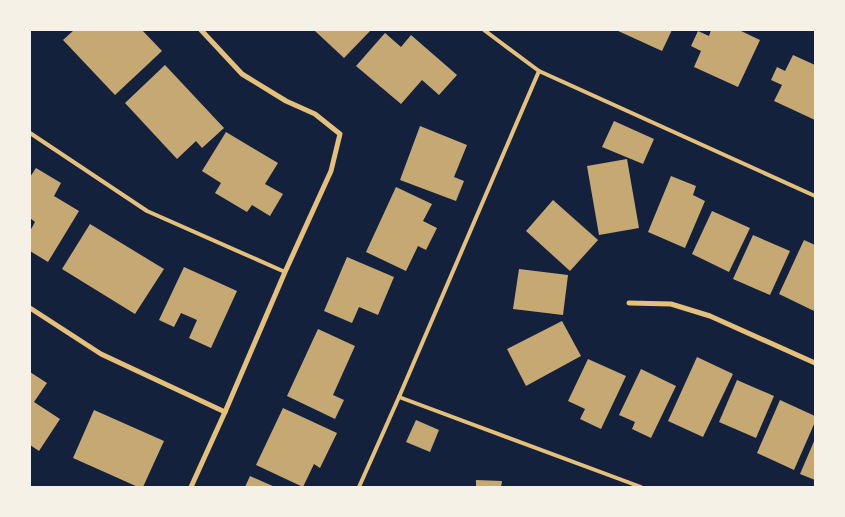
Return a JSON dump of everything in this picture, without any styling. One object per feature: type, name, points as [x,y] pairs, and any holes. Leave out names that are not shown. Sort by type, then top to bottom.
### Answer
[{"type":"street","points":[[190,487],[331,171],[340,134],[315,114],[286,101],[242,74],[201,30]]},
{"type":"street","points":[[629,303],[671,304],[702,313],[815,364]]},
{"type":"street","points":[[30,308],[102,354],[225,412]]},
{"type":"lane","points":[[484,30],[539,71],[815,196]]},
{"type":"lane","points":[[358,487],[399,397],[539,71]]},
{"type":"lane","points":[[30,133],[147,212],[285,272]]},
{"type":"lane","points":[[399,397],[641,487]]},
{"type":"building","points":[[74,30],[142,30],[162,51],[115,95],[63,40]]},
{"type":"building","points":[[314,30],[371,30],[344,58]]},
{"type":"building","points":[[616,30],[672,30],[662,51]]},
{"type":"building","points":[[711,30],[739,30],[760,40],[738,87],[694,67],[701,51],[691,46],[698,31],[709,36]]},
{"type":"building","points":[[385,33],[401,47],[411,35],[457,75],[439,95],[422,80],[401,104],[356,66]]},
{"type":"building","points":[[793,55],[815,65],[815,120],[774,101],[782,85],[771,80],[777,67],[785,71]]},
{"type":"building","points":[[165,65],[224,128],[202,148],[196,141],[177,159],[125,103]]},
{"type":"building","points":[[614,121],[654,139],[643,164],[602,147]]},
{"type":"building","points":[[420,126],[467,145],[454,177],[464,181],[456,201],[400,180]]},
{"type":"building","points":[[226,132],[278,163],[265,184],[283,194],[270,216],[252,205],[247,212],[215,193],[221,183],[202,171]]},
{"type":"building","points":[[627,159],[639,228],[599,235],[587,166]]},
{"type":"building","points":[[36,168],[61,183],[54,196],[79,211],[48,262],[30,251],[30,231],[35,222],[30,218],[30,177]]},
{"type":"building","points":[[671,176],[696,186],[693,195],[705,201],[685,248],[648,232]]},
{"type":"building","points":[[396,187],[432,204],[423,221],[437,228],[426,250],[418,246],[406,271],[366,252]]},
{"type":"building","points":[[553,200],[598,240],[570,271],[526,231]]},
{"type":"building","points":[[712,211],[750,228],[729,272],[692,254]]},
{"type":"building","points":[[90,224],[164,269],[135,314],[62,269]]},
{"type":"building","points":[[753,235],[790,251],[770,295],[733,279]]},
{"type":"building","points":[[804,240],[815,245],[814,311],[779,294]]},
{"type":"building","points":[[347,257],[394,277],[378,315],[359,307],[352,323],[324,311]]},
{"type":"building","points":[[184,267],[237,291],[211,348],[189,338],[197,320],[181,313],[174,327],[159,320]]},
{"type":"building","points":[[519,269],[568,275],[563,315],[513,309]]},
{"type":"building","points":[[562,321],[581,356],[526,386],[507,349]]},
{"type":"building","points":[[318,329],[355,346],[333,395],[344,400],[335,419],[287,396]]},
{"type":"building","points":[[697,357],[733,374],[703,437],[668,421]]},
{"type":"building","points":[[588,359],[626,376],[601,429],[580,419],[585,409],[568,401]]},
{"type":"building","points":[[641,369],[676,386],[651,438],[632,429],[635,422],[619,415]]},
{"type":"building","points":[[30,372],[47,383],[34,402],[60,419],[39,451],[30,445]]},
{"type":"building","points":[[737,380],[774,396],[756,438],[719,422]]},
{"type":"building","points":[[780,400],[815,416],[815,422],[794,470],[757,453]]},
{"type":"building","points":[[283,408],[337,433],[320,468],[314,464],[303,487],[256,465]]},
{"type":"building","points":[[94,410],[164,441],[143,487],[138,487],[73,458]]},
{"type":"building","points":[[416,420],[439,430],[430,452],[406,442]]},
{"type":"building","points":[[815,439],[815,480],[800,474]]},
{"type":"building","points":[[250,476],[275,487],[245,487]]},
{"type":"building","points":[[476,480],[502,481],[501,487],[476,487]]}]
